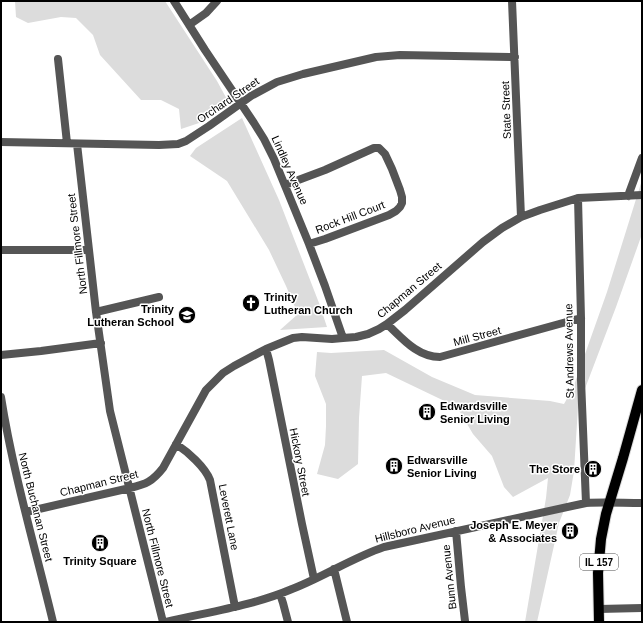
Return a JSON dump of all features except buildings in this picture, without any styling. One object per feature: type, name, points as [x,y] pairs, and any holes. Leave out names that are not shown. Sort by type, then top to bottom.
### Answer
[{"type":"main road","name":"IL 157","points":[[599,622],[598,573],[601,539],[609,504],[642,390]]},
{"type":"street","name":"Lindley Avenue","points":[[174,1],[264,139],[274,159],[309,244],[343,338]]},
{"type":"street","points":[[189,25],[206,13],[217,1]]},
{"type":"street","name":"State Street","points":[[512,1],[521,217]]},
{"type":"street","name":"Orchard Street","points":[[1,142],[67,144],[178,144],[186,142],[205,130],[240,103],[276,82],[303,74],[376,57],[400,55],[515,58]]},
{"type":"street","points":[[58,60],[67,144]]},
{"type":"street","name":"North Fillmore Street","points":[[77,144],[96,312],[112,416],[165,622]]},
{"type":"street","name":"Rock Hill Court","points":[[285,185],[325,170],[374,148],[379,148],[382,150],[392,169],[402,197],[402,203],[398,209],[389,215],[325,240],[309,244]]},
{"type":"street","points":[[628,196],[642,158]]},
{"type":"street","name":"Chapman Street","points":[[26,512],[142,485],[150,481],[163,468],[206,390],[223,373],[266,349],[293,338],[302,337],[332,339],[356,337],[379,329],[387,324],[483,242],[502,228],[521,217],[578,198],[642,195]]},
{"type":"street","name":"St Andrews Avenue","points":[[578,198],[581,380],[586,503]]},
{"type":"street","points":[[1,250],[90,250]]},
{"type":"street","points":[[96,312],[159,297]]},
{"type":"street","name":"Mill Street","points":[[387,324],[404,340],[420,352],[434,357],[440,357],[581,318]]},
{"type":"street","points":[[1,355],[100,343]]},
{"type":"street","name":"Hickory Street","points":[[266,349],[314,580]]},
{"type":"street","name":"North Buchanan Street","points":[[1,396],[13,460],[53,622]]},
{"type":"street","name":"Leverett Lane","points":[[176,444],[204,470],[210,480],[235,607]]},
{"type":"street","name":"Hillsboro Avenue","points":[[165,622],[235,607],[280,594],[314,580],[359,557],[384,547],[586,503],[642,503]]},
{"type":"street","name":"Bunn Avenue","points":[[456,531],[461,587],[466,621]]},
{"type":"street","points":[[334,569],[347,622]]},
{"type":"street","points":[[280,594],[288,622]]},
{"type":"street","points":[[599,609],[642,608]]},
{"type":"shaded area","points":[[15,1],[165,1],[217,81],[229,103],[202,122],[181,129],[179,109],[161,100],[141,100],[100,55],[93,35],[76,18],[61,17],[28,23],[16,17]]},
{"type":"shaded area","points":[[242,118],[279,200],[327,327],[280,330],[298,314],[269,250],[227,181],[190,156],[196,148]]},
{"type":"shaded area","points":[[642,180],[642,234],[578,407],[574,471],[570,495],[559,523],[537,622],[525,622],[548,478],[513,497],[504,487],[492,456],[473,434],[457,407],[386,373],[362,376],[358,464],[338,479],[317,474],[325,445],[326,404],[315,376],[317,352],[331,353],[384,350],[432,377],[475,395],[550,401],[564,404],[573,388],[607,292]]},
{"type":"place","name":"Trinity Lutheran Church","points":[[251,303]]},
{"type":"place","name":"Trinity Lutheran School","points":[[187,315]]},
{"type":"place","name":"Edwardsville Senior Living","points":[[427,412]]},
{"type":"place","name":"Edwarsville Senior Living","points":[[394,466]]},
{"type":"place","name":"The Store","points":[[593,469]]},
{"type":"place","name":"Joseph E. Meyer & Associates","points":[[570,531]]},
{"type":"place","name":"Trinity Square","points":[[100,543]]}]
